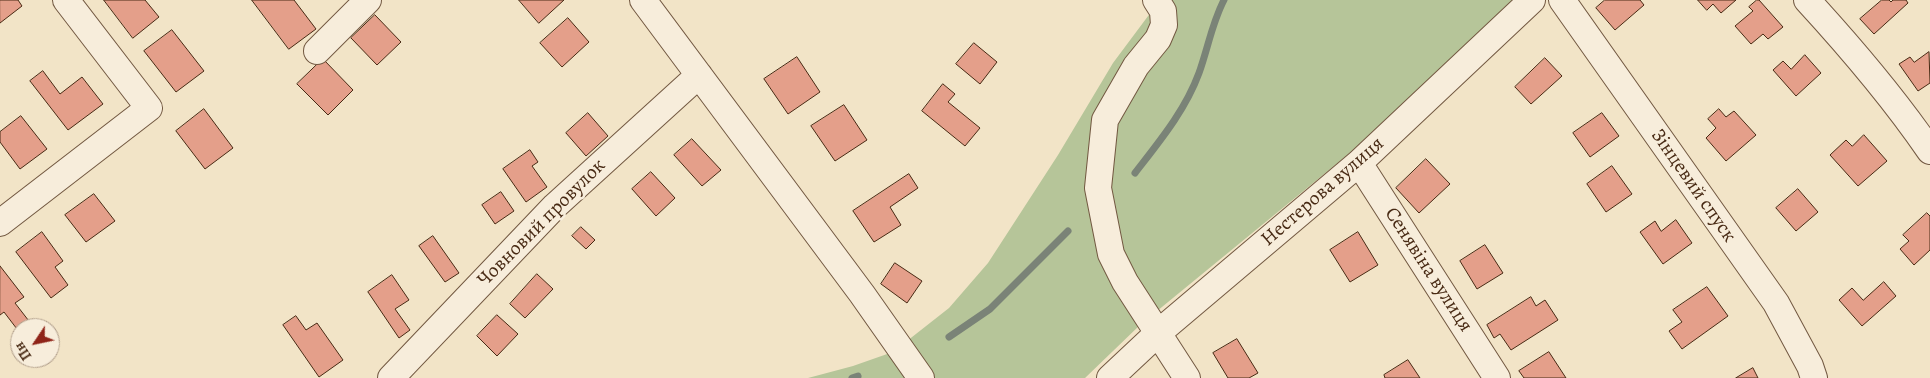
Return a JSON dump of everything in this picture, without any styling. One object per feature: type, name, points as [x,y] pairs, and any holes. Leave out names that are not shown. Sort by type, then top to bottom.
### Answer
[{"type":"street","points":[[0,223],[149,108],[66,0]]},
{"type":"street","points":[[317,51],[368,0]]},
{"type":"street","points":[[643,0],[862,294],[921,378]]},
{"type":"street","points":[[1156,0],[1163,11],[1164,25],[1158,39],[1136,66],[1106,120],[1098,188],[1111,254],[1125,282],[1187,378]]},
{"type":"street","name":"Нестерова вулиця","points":[[1110,378],[1158,333],[1359,163],[1532,0]]},
{"type":"street","name":"Зінцевий спуск","points":[[1562,0],[1776,303],[1810,366],[1814,378]]},
{"type":"street","points":[[1807,0],[1852,49],[1902,110],[1930,151]]},
{"type":"street","name":"Човновий провулок","points":[[391,378],[555,206],[699,75]]},
{"type":"street","name":"Сенявіна вулиця","points":[[1359,163],[1497,378]]},
{"type":"green space","points":[[1160,0],[1513,0],[1351,152],[1140,325],[1085,378],[933,378],[907,341],[949,308],[988,263],[1058,155],[1113,63]]},
{"type":"green space","points":[[890,353],[908,378],[808,378],[853,366]]},
{"type":"building","points":[[0,0],[18,0],[22,6],[0,23]]},
{"type":"building","points":[[104,0],[145,0],[159,17],[133,38]]},
{"type":"building","points":[[252,0],[294,0],[316,29],[289,49]]},
{"type":"building","points":[[519,0],[564,0],[539,23]]},
{"type":"building","points":[[1605,0],[1640,0],[1644,5],[1615,30],[1596,8]]},
{"type":"building","points":[[1698,0],[1736,0],[1721,13],[1713,4],[1707,10]]},
{"type":"building","points":[[1757,0],[1783,27],[1768,39],[1763,34],[1751,44],[1735,26],[1753,11],[1749,7]]},
{"type":"building","points":[[1882,0],[1889,0],[1891,2],[1893,0],[1906,0],[1908,3],[1874,34],[1860,19]]},
{"type":"building","points":[[375,15],[401,42],[377,65],[351,38]]},
{"type":"building","points":[[568,18],[589,42],[562,67],[540,43]]},
{"type":"building","points":[[172,30],[204,71],[176,92],[144,51]]},
{"type":"building","points":[[974,43],[997,62],[980,84],[956,64]]},
{"type":"building","points":[[1929,52],[1930,83],[1918,91],[1899,64],[1910,57],[1914,62]]},
{"type":"building","points":[[1805,55],[1821,73],[1796,96],[1773,70],[1783,61],[1791,69]]},
{"type":"building","points":[[797,57],[820,92],[788,114],[764,79]]},
{"type":"building","points":[[1545,58],[1562,76],[1531,104],[1515,87]]},
{"type":"building","points":[[323,59],[353,90],[328,115],[297,84]]},
{"type":"building","points":[[43,71],[60,94],[82,77],[103,104],[68,130],[30,81]]},
{"type":"building","points":[[943,84],[955,94],[948,102],[980,128],[965,146],[922,111]]},
{"type":"building","points":[[844,105],[867,140],[835,161],[811,126]]},
{"type":"building","points":[[204,109],[233,148],[205,169],[176,131]]},
{"type":"building","points":[[1719,109],[1726,117],[1734,111],[1756,135],[1726,161],[1706,138],[1716,128],[1708,119]]},
{"type":"building","points":[[588,113],[608,136],[586,156],[566,133]]},
{"type":"building","points":[[1602,113],[1619,136],[1590,157],[1573,133]]},
{"type":"building","points":[[21,116],[47,149],[20,169],[0,142],[0,132]]},
{"type":"building","points":[[1864,135],[1887,161],[1858,186],[1830,155],[1846,140],[1852,146]]},
{"type":"building","points":[[692,139],[721,170],[702,186],[674,155]]},
{"type":"building","points":[[530,150],[538,162],[532,166],[547,187],[526,202],[503,169]]},
{"type":"building","points":[[1426,159],[1450,184],[1419,213],[1396,188]]},
{"type":"building","points":[[1612,166],[1632,194],[1606,212],[1587,184]]},
{"type":"building","points":[[651,172],[675,198],[656,216],[632,189]]},
{"type":"building","points":[[909,174],[918,188],[890,207],[901,225],[874,242],[853,211]]},
{"type":"building","points":[[1798,189],[1818,212],[1796,231],[1776,208]]},
{"type":"building","points":[[501,192],[514,211],[495,224],[482,205]]},
{"type":"building","points":[[94,194],[115,221],[86,242],[65,215]]},
{"type":"building","points":[[1927,213],[1930,216],[1930,250],[1914,265],[1900,249],[1909,241],[1903,235]]},
{"type":"building","points":[[1676,220],[1692,243],[1663,264],[1640,232],[1655,221],[1661,231]]},
{"type":"building","points":[[581,227],[595,240],[586,249],[572,236]]},
{"type":"building","points":[[42,232],[63,261],[55,267],[68,285],[51,298],[16,252]]},
{"type":"building","points":[[1358,232],[1378,265],[1350,282],[1330,250]]},
{"type":"building","points":[[433,236],[459,273],[445,282],[419,246]]},
{"type":"building","points":[[1485,245],[1503,273],[1477,289],[1460,261]]},
{"type":"building","points":[[895,263],[922,281],[907,303],[881,284]]},
{"type":"building","points":[[0,266],[24,297],[15,303],[27,318],[10,318],[10,320],[4,312],[0,315]]},
{"type":"building","points":[[537,274],[553,289],[525,318],[510,304]]},
{"type":"building","points":[[392,275],[409,300],[395,309],[410,330],[399,338],[368,292]]},
{"type":"building","points":[[1884,282],[1896,296],[1862,326],[1839,300],[1852,288],[1863,300]]},
{"type":"building","points":[[1707,287],[1728,316],[1682,349],[1669,331],[1682,322],[1673,310]]},
{"type":"building","points":[[1531,297],[1536,306],[1545,300],[1558,320],[1511,350],[1500,334],[1494,338],[1487,325]]},
{"type":"building","points":[[497,315],[518,334],[497,356],[477,336]]},
{"type":"building","points":[[296,316],[306,330],[317,323],[343,360],[319,377],[283,325]]},
{"type":"building","points":[[1237,339],[1258,373],[1249,378],[1228,378],[1213,353]]},
{"type":"building","points":[[1549,352],[1566,378],[1524,378],[1519,371]]},
{"type":"building","points":[[1408,360],[1420,378],[1385,378],[1384,375]]},
{"type":"building","points":[[1753,368],[1758,378],[1736,378]]},
{"type":"waterway","points":[[1135,173],[1171,126],[1193,87],[1224,0]]},
{"type":"waterway","points":[[949,337],[990,309],[1068,231]]},
{"type":"waterway","points":[[852,378],[858,376]]}]
